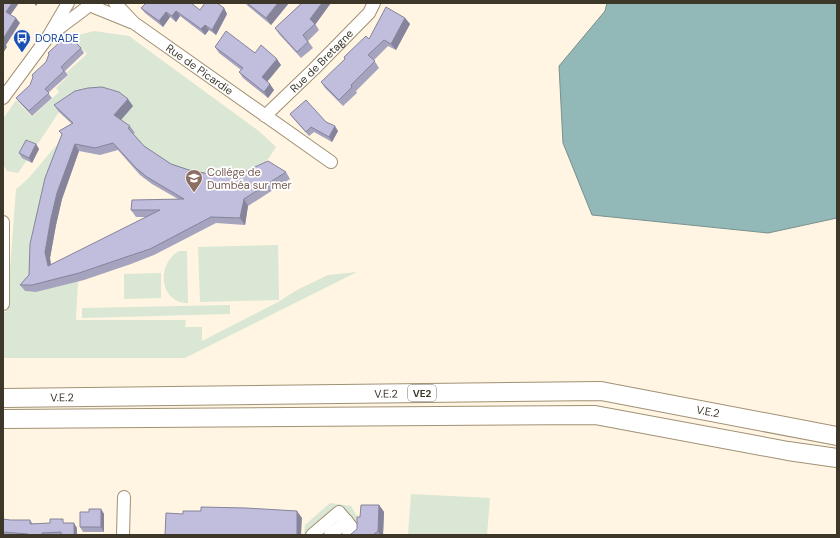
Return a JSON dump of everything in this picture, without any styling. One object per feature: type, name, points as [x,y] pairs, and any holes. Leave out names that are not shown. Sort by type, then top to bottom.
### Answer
[{"type":"highway","name":"V.E.2","points":[[3,398],[601,391],[837,436]]},
{"type":"highway","name":"V.E.2","points":[[3,419],[595,415],[788,451],[837,458]]},
{"type":"street","points":[[3,98],[48,37],[68,3]]},
{"type":"street","name":"Rue de Picardie","points":[[115,3],[134,23],[331,162]]},
{"type":"street","name":"Rue de Bretagne","points":[[265,116],[369,13],[374,3]]},
{"type":"street","points":[[48,37],[89,5]]},
{"type":"street","name":"Rue de Picardie","points":[[89,5],[134,23]]},
{"type":"street","points":[[3,222],[3,304]]},
{"type":"street","points":[[123,535],[124,497]]},
{"type":"street","points":[[320,534],[340,529]]},
{"type":"green space","points":[[94,31],[129,36],[260,132],[276,147],[269,158],[255,171],[233,182],[176,171],[130,137],[134,133],[59,112],[18,173],[7,171],[3,164],[3,119],[16,100],[32,117],[59,92],[56,88],[69,75],[67,72],[87,54],[71,37]]},
{"type":"green space","points":[[64,138],[33,267],[25,291],[36,292],[78,281],[76,320],[186,320],[185,327],[202,327],[202,341],[328,275],[357,272],[185,358],[3,358],[3,314],[7,310],[16,189],[29,177]]},
{"type":"green space","points":[[278,245],[279,300],[200,302],[198,247]]},
{"type":"green space","points":[[179,251],[187,251],[188,303],[178,301],[171,297],[166,290],[164,282],[164,273],[167,265],[172,257]]},
{"type":"green space","points":[[161,273],[161,298],[124,299],[124,274]]},
{"type":"green space","points":[[230,305],[230,314],[82,318],[82,308]]},
{"type":"green space","points":[[411,494],[490,498],[487,535],[408,535]]},
{"type":"green space","points":[[330,503],[351,506],[362,524],[362,535],[304,535],[305,525]]},
{"type":"water","points":[[607,3],[837,3],[837,218],[768,233],[592,215],[563,143],[559,66],[605,11]]},
{"type":"building","points":[[3,3],[12,3],[6,12],[16,18],[3,39]]},
{"type":"building","points":[[146,3],[191,3],[200,10],[205,3],[217,3],[224,8],[212,30],[205,25],[201,29],[176,11],[172,16],[166,12],[159,21],[141,8]]},
{"type":"building","points":[[247,3],[278,3],[266,18]]},
{"type":"building","points":[[302,3],[322,3],[310,19],[315,24],[303,35],[308,42],[297,52],[275,28]]},
{"type":"building","points":[[386,7],[405,18],[391,44],[384,40],[368,55],[375,61],[351,85],[352,87],[339,100],[321,82],[366,36],[369,39]]},
{"type":"building","points":[[226,31],[255,53],[261,45],[277,59],[262,77],[270,84],[264,92],[239,72],[243,68],[215,47]]},
{"type":"building","points":[[65,32],[81,48],[61,67],[64,71],[45,89],[49,93],[29,111],[16,98],[30,85],[33,77],[32,75],[46,62],[48,53],[62,40]]},
{"type":"building","name":"Collége de Dumbéa sur mer","points":[[102,87],[119,92],[128,99],[114,115],[130,126],[128,128],[144,146],[171,164],[189,170],[209,174],[235,176],[268,161],[286,172],[244,199],[240,218],[211,217],[150,249],[79,273],[32,285],[20,285],[29,275],[30,244],[45,178],[62,134],[59,131],[73,123],[54,105],[75,91]],"holes":[[[113,143],[136,168],[147,177],[184,199],[132,200],[131,210],[160,210],[48,266],[45,252],[51,218],[57,193],[75,144],[95,148]]]},
{"type":"building","points":[[306,100],[326,122],[335,126],[329,137],[311,127],[306,132],[290,114]]},
{"type":"building","points":[[26,140],[36,144],[29,158],[19,153]]},
{"type":"building","points":[[361,505],[379,505],[378,531],[373,535],[350,535],[357,529],[357,517],[360,517]]},
{"type":"building","points":[[201,507],[297,511],[297,535],[165,535],[166,513],[183,514],[183,511],[201,511]]},
{"type":"building","points":[[89,509],[101,509],[101,527],[80,527],[80,512],[89,512]]},
{"type":"building","points":[[3,519],[30,520],[30,524],[50,523],[50,519],[63,519],[63,523],[74,523],[74,535],[61,535],[61,532],[42,533],[42,535],[28,535],[3,532]]},
{"type":"place","name":"DORADE","points":[[22,53]]},
{"type":"place","name":"Collége de Dumbéa sur mer","points":[[194,193]]}]
